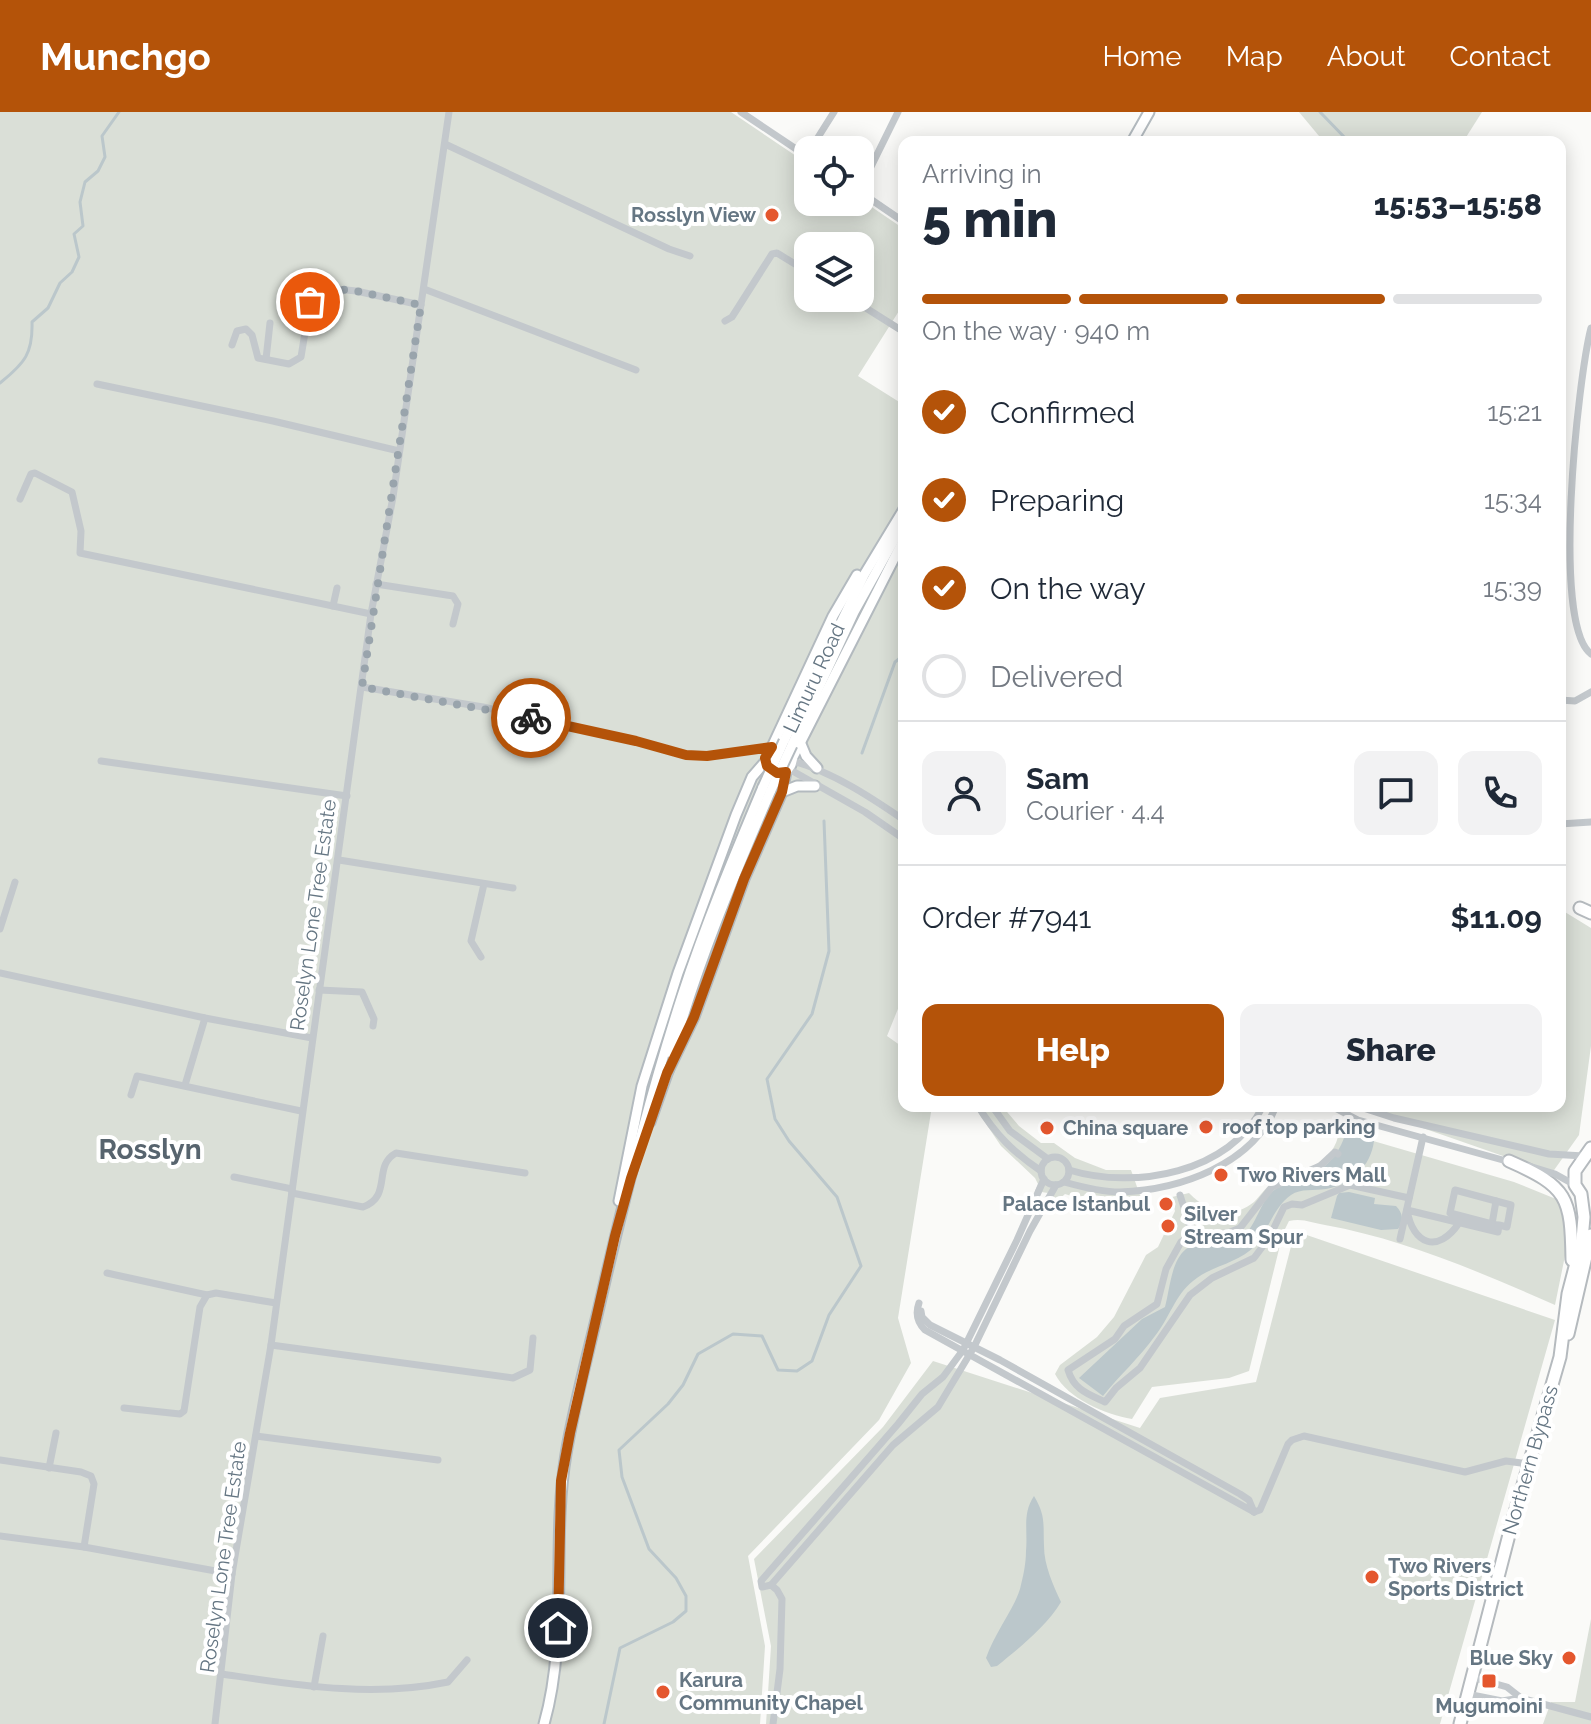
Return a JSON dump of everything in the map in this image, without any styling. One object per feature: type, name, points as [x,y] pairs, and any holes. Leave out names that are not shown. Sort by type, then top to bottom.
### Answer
[{"type":"main road","points":[[1135,136],[1149,112]]},
{"type":"main road","name":"Limuru Road","points":[[772,747],[833,616],[863,566],[898,518]]},
{"type":"main road","name":"Limuru Road","points":[[792,743],[854,612],[898,533]]},
{"type":"main road","name":"Limuru Road","points":[[667,1073],[694,1017],[744,879],[782,792],[790,765],[792,743],[881,544]]},
{"type":"main road","name":"Limuru Road","points":[[544,1724],[557,1653],[561,1481],[570,1433],[646,1115],[683,992],[767,789],[898,550]]},
{"type":"main road","points":[[792,743],[817,768]]},
{"type":"main road","points":[[772,747],[785,747],[790,765],[773,772],[765,762],[766,754],[772,747]]},
{"type":"main road","name":"Limuru Road","points":[[613,1247],[613,1224],[646,1072],[724,845],[752,777],[765,762]]},
{"type":"main road","points":[[782,792],[797,786],[815,786]]},
{"type":"main road","name":"Limuru Road","points":[[631,1178],[689,998],[767,789]]},
{"type":"main road","name":"Northern Bypass","points":[[1460,1724],[1560,1357],[1564,1318],[1582,1240],[1584,1217],[1582,1193],[1575,1171],[1588,1153]]},
{"type":"main road","points":[[1509,1161],[1541,1175],[1561,1193],[1571,1219],[1573,1272]]},
{"type":"main road","points":[[1560,1357],[1591,1235]]},
{"type":"street","name":"Roselyn Lone Tree Estate","points":[[215,1724],[232,1574],[271,1345],[371,614],[399,451],[449,112]]},
{"type":"street","points":[[741,112],[794,145]]},
{"type":"street","points":[[819,136],[834,112]]},
{"type":"street","points":[[874,162],[898,112]]},
{"type":"street","points":[[445,144],[690,256]]},
{"type":"street","points":[[874,201],[898,218]]},
{"type":"street","points":[[725,321],[732,317],[772,254],[777,253],[794,263]]},
{"type":"street","points":[[232,345],[237,331],[246,329],[252,335],[256,356],[289,364],[301,357],[310,302],[318,287],[356,291],[421,305]]},
{"type":"street","points":[[424,289],[636,370]]},
{"type":"street","points":[[872,312],[898,328]]},
{"type":"street","points":[[266,359],[270,323]]},
{"type":"street","points":[[1591,328],[1577,421],[1569,512],[1577,628],[1585,650],[1591,654]]},
{"type":"street","points":[[97,384],[399,451]]},
{"type":"street","points":[[20,499],[31,474],[35,473],[72,492],[81,531],[80,553],[371,614]]},
{"type":"street","points":[[376,584],[453,596],[458,604],[453,624]]},
{"type":"street","points":[[333,606],[337,588]]},
{"type":"street","points":[[362,687],[483,707],[686,755],[707,756],[772,747]]},
{"type":"street","points":[[1566,700],[1575,701],[1591,692]]},
{"type":"street","points":[[101,761],[347,796]]},
{"type":"street","points":[[790,765],[817,768],[898,816]]},
{"type":"street","points":[[790,765],[815,786],[898,835]]},
{"type":"street","points":[[826,791],[832,776]]},
{"type":"street","points":[[1566,824],[1591,822]]},
{"type":"street","points":[[339,860],[513,888]]},
{"type":"street","points":[[0,929],[15,882]]},
{"type":"street","points":[[481,957],[471,941],[484,884]]},
{"type":"street","points":[[0,973],[312,1038]]},
{"type":"street","points":[[319,990],[362,992],[374,1019],[373,1026]]},
{"type":"street","points":[[185,1085],[205,1018]]},
{"type":"street","points":[[131,1095],[137,1076],[301,1111]]},
{"type":"street","points":[[982,1112],[1000,1139],[1042,1175],[1060,1184],[1119,1192],[1189,1180],[1216,1168],[1255,1141],[1273,1112]]},
{"type":"street","points":[[996,1112],[1010,1131],[1048,1159],[1062,1159],[1069,1170],[1114,1178],[1145,1177],[1184,1169],[1214,1156],[1244,1134],[1260,1112]]},
{"type":"street","points":[[1342,1112],[1353,1118],[1555,1174],[1582,1193]]},
{"type":"street","points":[[1379,1112],[1559,1156],[1588,1153]]},
{"type":"street","points":[[1400,1239],[1430,1126]]},
{"type":"street","points":[[1530,1166],[1533,1150]]},
{"type":"street","points":[[1338,1154],[1335,1152],[1313,1170],[1272,1187],[1240,1228],[1228,1233],[1193,1236],[1181,1242],[1172,1255],[1157,1304],[1124,1326],[1115,1339],[1068,1370],[1072,1382],[1081,1391],[1105,1402],[1140,1368],[1190,1295],[1212,1278],[1254,1258],[1269,1238],[1284,1207],[1302,1205],[1350,1185],[1409,1198]]},
{"type":"street","points":[[234,1177],[344,1204],[368,1206],[378,1197],[385,1162],[396,1153],[525,1173]]},
{"type":"street","points":[[1048,1159],[969,1348],[943,1377],[913,1403],[760,1583],[764,1589],[771,1585],[893,1445],[930,1416],[969,1348],[1030,1231],[1069,1170]]},
{"type":"street","points":[[1354,1177],[1364,1187]]},
{"type":"street","points":[[1455,1190],[1496,1201],[1511,1205],[1507,1227],[1450,1213],[1455,1190]]},
{"type":"street","points":[[1180,1195],[1193,1236]]},
{"type":"street","points":[[1407,1210],[1498,1232],[1496,1201]]},
{"type":"street","points":[[1407,1210],[1413,1230],[1419,1238],[1428,1242],[1441,1241],[1459,1223]]},
{"type":"street","points":[[107,1273],[207,1295],[216,1293],[276,1303]]},
{"type":"street","points":[[124,1408],[180,1414],[184,1411],[200,1307],[207,1295]]},
{"type":"street","points":[[969,1348],[925,1321],[919,1303],[916,1314],[919,1323],[1240,1494],[1249,1500],[1254,1512],[1260,1510],[1288,1444],[1304,1436],[1458,1471],[1471,1472],[1506,1461],[1529,1464]]},
{"type":"street","points":[[271,1345],[513,1378],[530,1370],[533,1338]]},
{"type":"street","points":[[49,1468],[56,1433]]},
{"type":"street","points":[[256,1436],[438,1460]]},
{"type":"street","points":[[0,1460],[81,1472],[94,1479],[84,1547]]},
{"type":"street","points":[[0,1536],[84,1547],[232,1574]]},
{"type":"street","points":[[771,1585],[782,1599],[780,1669],[773,1724]]},
{"type":"street","points":[[314,1687],[323,1636]]},
{"type":"street","points":[[222,1674],[368,1691],[440,1684],[452,1679],[467,1660]]},
{"type":"street","points":[[1471,1677],[1507,1687],[1521,1698],[1591,1717]]},
{"type":"street","points":[[1467,1694],[1502,1701],[1521,1698]]},
{"type":"shaded area","points":[[0,112],[731,112],[794,155],[794,216],[874,216],[874,209],[898,225],[898,313],[858,376],[898,401],[898,1009],[887,1036],[898,1044],[898,1112],[931,1112],[898,1318],[911,1363],[879,1420],[748,1556],[765,1646],[760,1724],[0,1724]]},
{"type":"shaded area","points":[[1299,112],[1482,112],[1467,136],[1319,136]]},
{"type":"shaded area","points":[[1566,913],[1591,928],[1591,1046],[1579,1135],[1552,1173],[1382,1112],[1566,1112]]},
{"type":"shaded area","points":[[978,1112],[1007,1112],[1041,1143],[1054,1143],[1075,1158],[1106,1170],[1131,1170],[1141,1198],[1132,1200],[1085,1194],[1081,1199],[1065,1194],[1056,1202],[1048,1193],[1035,1191],[1038,1184],[1035,1178],[1001,1146]]},
{"type":"shaded area","points":[[1339,1131],[1514,1182],[1556,1199],[1564,1213],[1567,1246],[1555,1305],[1413,1248],[1355,1231],[1303,1220],[1289,1221],[1283,1233],[1249,1371],[1229,1378],[1152,1387],[1132,1419],[1088,1404],[1061,1383],[1055,1374],[1060,1365],[1097,1337],[1114,1317],[1146,1255],[1158,1247],[1175,1211],[1172,1197],[1189,1193],[1220,1212],[1245,1208],[1273,1183],[1324,1158],[1336,1142]]},
{"type":"shaded area","points":[[1345,1135],[1374,1141],[1369,1158],[1358,1173],[1335,1187],[1299,1191],[1285,1200],[1256,1245],[1233,1261],[1208,1271],[1187,1287],[1149,1344],[1103,1396],[1079,1378],[1142,1319],[1165,1307],[1174,1268],[1186,1249],[1197,1245],[1228,1244],[1241,1238],[1273,1191],[1326,1165]]},
{"type":"shaded area","points":[[1339,1193],[1375,1198],[1374,1204],[1396,1206],[1402,1217],[1398,1229],[1381,1230],[1331,1218]]},
{"type":"shaded area","points":[[1295,1231],[1555,1320],[1440,1724],[766,1724],[771,1646],[754,1559],[883,1427],[933,1361],[1140,1428],[1160,1398],[1256,1382]]},
{"type":"shaded area","points":[[1034,1496],[1044,1526],[1047,1568],[1061,1602],[1032,1637],[997,1666],[991,1667],[986,1658],[1020,1589],[1027,1516]]},
{"type":"shaded area","points":[[1591,1619],[1591,1724],[1543,1724],[1551,1702],[1575,1702]]},
{"type":"waterway","points":[[0,383],[26,357],[32,322],[48,308],[60,283],[72,272],[79,257],[74,234],[83,226],[80,202],[85,182],[98,171],[105,157],[102,136],[119,112]]},
{"type":"waterway","points":[[1320,112],[1343,136]]},
{"type":"waterway","points":[[862,753],[898,660]]},
{"type":"waterway","points":[[604,1724],[620,1648],[673,1622],[686,1611],[686,1596],[676,1578],[649,1549],[622,1477],[619,1450],[668,1404],[683,1385],[698,1354],[733,1334],[762,1336],[778,1370],[797,1371],[812,1361],[829,1315],[861,1266],[837,1197],[789,1141],[775,1119],[767,1079],[812,1014],[829,951],[824,821]]},
{"type":"way so far","points":[[310,302],[318,287],[356,291],[421,305],[362,687],[531,718]]},
{"type":"place","name":"Rosslyn View","points":[[772,215]]},
{"type":"place","name":"roof top parking","points":[[1206,1127]]},
{"type":"place","name":"China square","points":[[1047,1128]]},
{"type":"place","name":"Two Rivers Mall","points":[[1221,1175]]},
{"type":"place","name":"Palace Istanbul","points":[[1166,1204]]},
{"type":"place","name":"Silver Stream Spur","points":[[1168,1226]]},
{"type":"place","name":"Two Rivers Sports District","points":[[1372,1577]]},
{"type":"place","name":"Blue Sky","points":[[1569,1658]]},
{"type":"place","name":"Mugumoini","points":[[1489,1681]]},
{"type":"place","name":"Karura Community Chapel","points":[[663,1692]]},
{"type":"district","name":"Rosslyn","points":[[150,1149]]},
{"type":"route","points":[[531,718],[686,755],[707,756],[772,747],[765,758],[767,766],[777,773],[786,772],[782,792],[744,879],[694,1017],[667,1073],[615,1236],[561,1481],[558,1628]]}]
